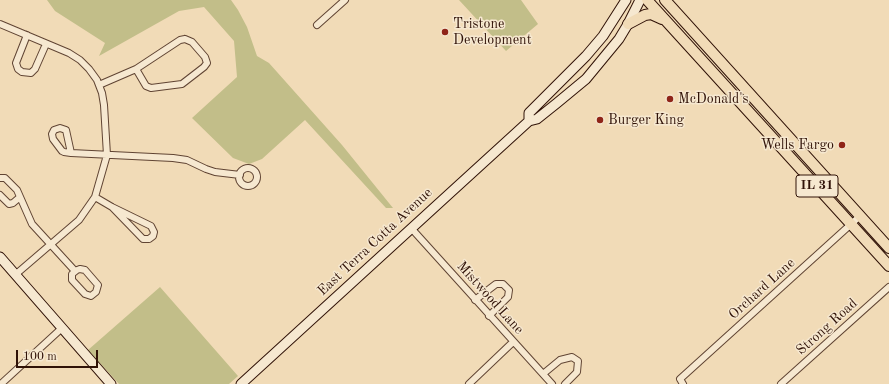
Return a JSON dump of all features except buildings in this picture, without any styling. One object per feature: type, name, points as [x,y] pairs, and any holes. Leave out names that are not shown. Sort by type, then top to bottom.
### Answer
[{"type":"main road","name":"East Terra Cotta Avenue","points":[[529,122],[529,113],[603,36],[626,0]]},
{"type":"main road","name":"East Terra Cotta Avenue","points":[[241,384],[529,122],[537,119],[586,78],[608,53],[628,24],[640,0]]},
{"type":"main road","name":"IL 31","points":[[646,0],[889,266]]},
{"type":"main road","name":"IL 31","points":[[665,0],[889,248]]},
{"type":"main road","points":[[628,24],[638,17],[651,14],[666,21]]},
{"type":"main road","points":[[0,257],[111,384]]},
{"type":"street","points":[[317,25],[345,0]]},
{"type":"street","points":[[0,24],[69,53],[80,60],[93,75],[99,85],[104,105],[108,155],[95,197],[79,220],[50,243],[15,275]]},
{"type":"street","points":[[27,35],[16,63],[18,69],[23,73],[31,73],[35,69],[46,44]]},
{"type":"street","points":[[99,85],[136,69],[183,40],[192,42],[205,57],[206,61],[204,68],[184,83],[151,88],[144,84],[136,69]]},
{"type":"street","points":[[71,153],[173,158],[187,160],[206,169],[240,175]]},
{"type":"street","points":[[0,178],[6,179],[17,190],[32,224],[75,271]]},
{"type":"street","points":[[0,195],[9,204],[13,203],[20,197]]},
{"type":"street","points":[[95,197],[150,226],[154,231],[153,236],[148,240],[141,238],[112,206]]},
{"type":"street","name":"Orchard Lane","points":[[682,382],[860,216]]},
{"type":"street","name":"Mistwood Lane","points":[[411,228],[552,384]]},
{"type":"street","points":[[80,269],[85,270],[98,283],[99,287],[96,292],[91,296],[85,294],[72,280],[72,274],[75,271],[80,269]]},
{"type":"street","points":[[476,300],[492,285],[499,283],[509,290],[508,297],[489,316]]},
{"type":"street","name":"Strong Road","points":[[781,384],[889,287]]},
{"type":"street","points":[[1,384],[62,328]]},
{"type":"street","points":[[469,384],[513,342]]},
{"type":"street","points":[[543,374],[560,360],[572,357],[578,361],[577,372],[565,384]]},
{"type":"shaded area","points":[[47,0],[231,0],[247,27],[257,56],[269,63],[342,145],[393,208],[386,208],[305,120],[262,159],[249,164],[233,158],[192,118],[237,77],[234,41],[204,7],[179,11],[99,56],[105,43],[55,11]]},
{"type":"shaded area","points":[[459,0],[521,0],[538,24],[506,51]]},
{"type":"shaded area","points":[[160,287],[238,376],[229,384],[119,384],[88,350]]},
{"type":"place","name":"Tristone Development","points":[[445,32]]},
{"type":"place","name":"McDonald's","points":[[670,99]]},
{"type":"place","name":"Burger King","points":[[600,120]]},
{"type":"place","name":"Wells Fargo","points":[[842,145]]}]
